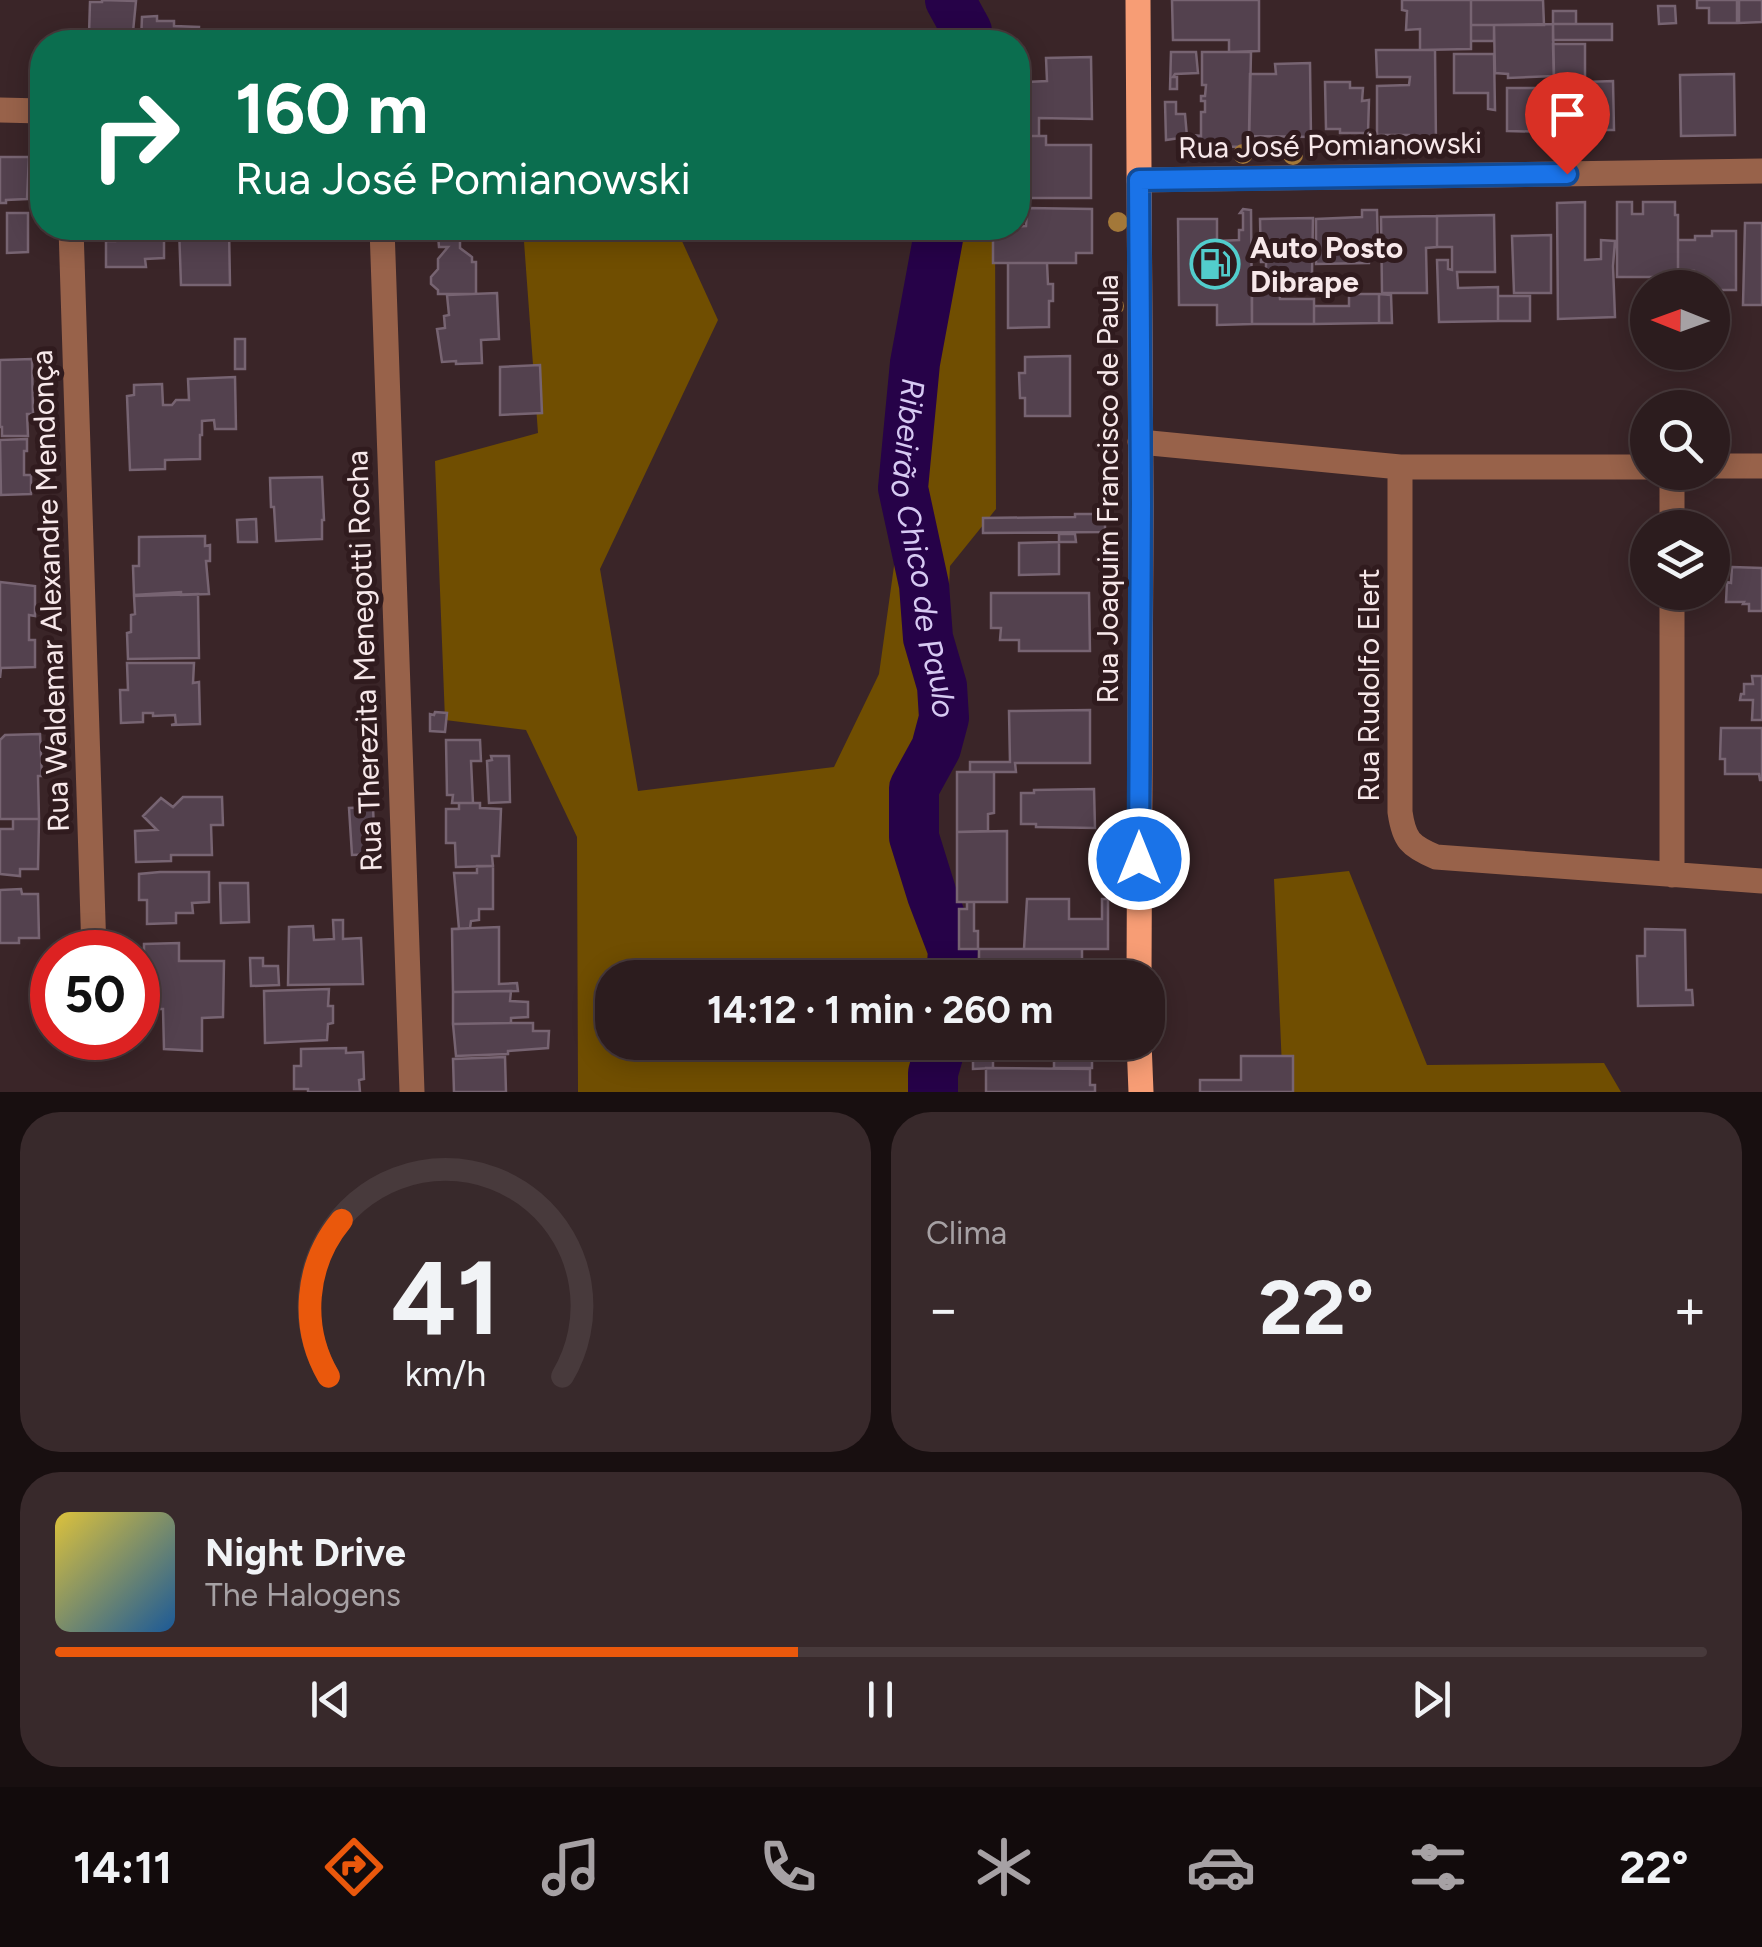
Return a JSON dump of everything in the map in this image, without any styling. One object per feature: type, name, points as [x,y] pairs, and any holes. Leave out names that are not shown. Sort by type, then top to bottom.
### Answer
[{"type":"main road","name":"Rua Joaquim Francisco de Paula","points":[[1138,0],[1139,960]]},
{"type":"main road","points":[[1139,1060],[1141,1092]]},
{"type":"street","points":[[0,110],[30,111]]},
{"type":"street","name":"Rua José Pomianowski","points":[[1139,180],[1762,171]]},
{"type":"street","name":"Rua Waldemar Alexandre Mendonça","points":[[71,240],[93,930]]},
{"type":"street","name":"Rua Therezita Menegotti Rocha","points":[[382,240],[412,1092]]},
{"type":"street","points":[[1140,442],[1400,467],[1630,467]]},
{"type":"street","points":[[1730,466],[1762,466]]},
{"type":"street","name":"Rua Rudolfo Elert","points":[[1400,467],[1400,812],[1403,832],[1414,848],[1436,857],[1762,881]]},
{"type":"street","points":[[1672,610],[1672,874]]},
{"type":"shaded area","points":[[524,240],[681,240],[718,320],[600,569],[638,791],[834,767],[879,674],[939,240],[995,240],[996,509],[950,566],[938,807],[937,960],[595,960],[595,1060],[937,1060],[937,1092],[578,1092],[577,837],[526,730],[445,720],[435,461],[538,433]]},
{"type":"shaded area","points":[[1349,871],[1427,1065],[1604,1063],[1621,1092],[1283,1092],[1274,879]]},
{"type":"building","points":[[1172,0],[1259,0],[1259,51],[1229,52],[1229,40],[1173,40]]},
{"type":"building","points":[[1402,0],[1471,0],[1471,49],[1420,50],[1420,29],[1406,30],[1407,11],[1402,10]]},
{"type":"building","points":[[1471,0],[1543,0],[1544,25],[1471,25]]},
{"type":"building","points":[[1697,0],[1737,0],[1737,23],[1709,23],[1709,8],[1697,8]]},
{"type":"building","points":[[1739,0],[1762,0],[1762,22],[1739,23]]},
{"type":"building","points":[[136,1],[133,30],[89,30],[90,2]]},
{"type":"building","points":[[1658,6],[1675,6],[1676,23],[1659,24]]},
{"type":"building","points":[[1553,11],[1576,11],[1576,24],[1553,24]]},
{"type":"building","points":[[157,16],[157,21],[174,21],[174,26],[199,30],[141,30],[142,17]]},
{"type":"building","points":[[1553,24],[1612,24],[1612,40],[1553,40]]},
{"type":"building","points":[[1553,24],[1554,76],[1508,78],[1508,74],[1495,73],[1494,25]]},
{"type":"building","points":[[1471,25],[1494,25],[1494,41],[1471,41]]},
{"type":"building","points":[[1553,44],[1585,44],[1585,82],[1613,81],[1614,130],[1575,130],[1575,125],[1555,125]]},
{"type":"building","points":[[1376,50],[1435,50],[1436,145],[1409,145],[1409,135],[1377,135],[1377,86],[1409,85],[1410,77],[1377,77]]},
{"type":"building","points":[[1171,52],[1196,52],[1198,73],[1175,74],[1177,89],[1170,89]]},
{"type":"building","points":[[1202,52],[1251,52],[1249,147],[1192,146],[1192,135],[1201,136],[1201,112],[1205,112],[1205,101],[1201,101],[1206,85],[1202,85]]},
{"type":"building","points":[[1454,54],[1494,54],[1495,110],[1488,109],[1488,93],[1454,93]]},
{"type":"building","points":[[1091,57],[1092,119],[1039,118],[1039,136],[1030,136],[1030,82],[1047,81],[1046,58]]},
{"type":"building","points":[[1310,63],[1311,137],[1249,136],[1250,74],[1276,74],[1275,64]]},
{"type":"building","points":[[1734,74],[1735,135],[1681,136],[1680,75]]},
{"type":"building","points":[[1325,82],[1350,82],[1350,88],[1363,88],[1362,101],[1369,100],[1368,133],[1326,129]]},
{"type":"building","points":[[1507,88],[1554,88],[1555,132],[1507,131]]},
{"type":"building","points":[[1165,102],[1176,102],[1176,114],[1185,114],[1187,137],[1166,140]]},
{"type":"building","points":[[1030,136],[1046,136],[1046,145],[1091,145],[1091,198],[1030,198]]},
{"type":"building","points":[[0,157],[29,157],[27,199],[0,203]]},
{"type":"building","points":[[1585,202],[1585,260],[1601,259],[1601,240],[1615,241],[1615,317],[1558,319],[1557,203]]},
{"type":"building","points":[[1617,202],[1632,202],[1632,214],[1643,214],[1643,202],[1675,202],[1678,270],[1630,270],[1630,277],[1617,277]]},
{"type":"building","points":[[1030,208],[1092,209],[1092,253],[1076,253],[1076,263],[993,263],[993,240],[1030,240]]},
{"type":"building","name":"Auto Posto Dibrape","points":[[1243,209],[1251,210],[1252,324],[1217,325],[1217,305],[1179,305],[1178,219],[1217,219],[1217,241],[1239,240]]},
{"type":"building","points":[[1362,210],[1377,210],[1378,251],[1370,251],[1369,263],[1316,264],[1316,219],[1362,217]]},
{"type":"building","points":[[7,213],[28,213],[28,252],[7,253]]},
{"type":"building","points":[[1494,215],[1495,272],[1457,272],[1458,288],[1498,287],[1498,321],[1439,322],[1437,260],[1448,260],[1448,269],[1452,270],[1452,247],[1437,247],[1437,216]]},
{"type":"building","points":[[1437,216],[1437,247],[1426,248],[1427,293],[1382,293],[1381,217]]},
{"type":"building","points":[[1313,218],[1312,275],[1266,275],[1266,262],[1261,262],[1260,219]]},
{"type":"building","points":[[1745,223],[1762,223],[1762,305],[1743,305]]},
{"type":"building","points":[[1712,231],[1736,231],[1736,290],[1730,290],[1730,270],[1678,270],[1678,240],[1712,236]]},
{"type":"building","points":[[1551,235],[1551,293],[1514,293],[1512,236]]},
{"type":"building","points":[[164,240],[164,258],[145,259],[146,267],[106,267],[106,241]]},
{"type":"building","points":[[179,240],[229,240],[230,285],[181,285]]},
{"type":"building","points":[[438,240],[460,240],[460,248],[476,262],[476,294],[438,294],[431,277],[448,247],[439,247]]},
{"type":"building","points":[[1008,263],[1047,263],[1048,284],[1053,284],[1049,327],[1008,328]]},
{"type":"building","points":[[1252,287],[1279,287],[1280,299],[1314,299],[1314,324],[1252,324]]},
{"type":"building","points":[[497,293],[499,339],[481,340],[482,363],[442,362],[437,329],[445,328],[444,316],[449,315],[447,295]]},
{"type":"building","points":[[1349,294],[1379,294],[1379,323],[1314,324],[1314,306],[1349,306]]},
{"type":"building","points":[[1379,294],[1391,295],[1392,323],[1379,323]]},
{"type":"building","points":[[1498,296],[1530,296],[1530,321],[1498,321]]},
{"type":"building","points":[[235,339],[245,339],[245,369],[235,369]]},
{"type":"building","points":[[1070,356],[1070,416],[1025,416],[1019,373],[1025,373],[1025,357]]},
{"type":"building","points":[[32,359],[33,414],[27,414],[28,436],[2,436],[0,360]]},
{"type":"building","points":[[540,365],[542,413],[500,415],[500,367]]},
{"type":"building","points":[[235,377],[236,429],[215,429],[214,420],[202,421],[200,459],[165,460],[165,469],[130,470],[127,396],[134,395],[134,385],[162,384],[163,405],[172,405],[176,400],[189,400],[188,379]]},
{"type":"building","points":[[27,439],[24,475],[31,475],[31,494],[1,495],[0,440]]},
{"type":"building","points":[[322,477],[322,539],[276,541],[270,478]]},
{"type":"building","points":[[1105,514],[1105,532],[983,533],[983,518]]},
{"type":"building","points":[[256,519],[257,542],[238,542],[237,520]]},
{"type":"building","points":[[1059,534],[1075,534],[1076,542],[1059,542]]},
{"type":"building","points":[[205,536],[205,546],[210,545],[210,561],[206,561],[209,594],[134,595],[133,566],[139,566],[139,537]]},
{"type":"building","points":[[1059,542],[1059,574],[1019,575],[1019,543]]},
{"type":"building","points":[[1732,567],[1762,568],[1762,611],[1749,611],[1749,604],[1744,602],[1730,602]]},
{"type":"building","points":[[0,582],[35,586],[35,616],[29,615],[29,640],[35,640],[35,667],[1,668],[0,678]]},
{"type":"building","points":[[991,593],[1089,593],[1090,651],[1019,651],[1019,640],[1000,640],[1001,628],[991,628]]},
{"type":"building","points":[[198,594],[199,658],[128,659],[127,633],[131,632],[131,615],[135,614],[134,596]]},
{"type":"building","points":[[127,663],[194,663],[193,683],[199,682],[200,724],[171,725],[176,724],[175,715],[153,713],[143,713],[143,722],[121,723],[120,690],[128,690]]},
{"type":"building","points":[[1752,676],[1762,676],[1762,720],[1752,720],[1753,700],[1740,700],[1744,684],[1753,684]]},
{"type":"building","points":[[1090,710],[1090,763],[1015,763],[1016,772],[970,772],[970,762],[1010,762],[1009,711]]},
{"type":"building","points":[[447,713],[445,732],[430,731],[430,714]]},
{"type":"building","points":[[1721,728],[1762,728],[1762,780],[1759,774],[1725,774],[1725,759],[1720,759]]},
{"type":"building","points":[[40,734],[39,819],[0,819],[0,740],[5,735]]},
{"type":"building","points":[[446,740],[480,740],[481,761],[471,761],[473,803],[452,803],[453,795],[447,795]]},
{"type":"building","points":[[491,756],[509,756],[510,802],[489,803],[487,761],[492,760]]},
{"type":"building","points":[[957,772],[994,772],[994,813],[988,814],[988,831],[957,832]]},
{"type":"building","points":[[1094,789],[1095,828],[1021,824],[1021,793]]},
{"type":"building","points":[[183,797],[222,797],[223,825],[211,825],[212,855],[171,855],[171,861],[136,862],[135,831],[157,830],[143,816],[161,798],[173,807]]},
{"type":"building","points":[[459,803],[501,809],[499,856],[492,856],[493,866],[456,867],[455,843],[446,843],[446,809],[459,809]]},
{"type":"building","points":[[373,807],[375,854],[352,855],[349,808]]},
{"type":"building","points":[[13,819],[39,819],[38,869],[20,869],[20,876],[0,874],[0,829],[13,829]]},
{"type":"building","points":[[1007,831],[1007,902],[957,902],[957,832]]},
{"type":"building","points":[[477,866],[493,866],[493,909],[479,909],[479,920],[471,921],[470,928],[459,929],[454,873],[477,873]]},
{"type":"building","points":[[209,872],[209,902],[192,903],[193,913],[176,913],[176,923],[147,924],[147,900],[139,900],[139,874]]},
{"type":"building","points":[[220,883],[248,883],[249,922],[221,923]]},
{"type":"building","points":[[21,889],[22,894],[38,894],[39,930],[30,930],[30,938],[19,938],[19,943],[0,943],[0,890]]},
{"type":"building","points":[[1027,899],[1069,899],[1069,919],[1102,919],[1102,899],[1108,899],[1108,949],[1024,949]]},
{"type":"building","points":[[967,902],[974,902],[978,949],[959,949],[959,909],[967,909]]},
{"type":"building","points":[[333,920],[343,920],[343,939],[361,938],[363,984],[288,985],[289,927],[313,926],[314,940],[334,939]]},
{"type":"building","points":[[499,927],[499,984],[517,983],[518,991],[453,992],[452,929]]},
{"type":"building","points":[[1645,929],[1685,930],[1686,990],[1692,990],[1693,1005],[1638,1006],[1637,956],[1645,956]]},
{"type":"building","points":[[179,943],[179,961],[224,961],[223,1017],[202,1018],[202,1051],[164,1049],[160,944]]},
{"type":"building","points":[[979,949],[1082,949],[1082,960],[979,960]]},
{"type":"building","points":[[250,958],[263,958],[263,966],[278,966],[279,985],[251,986]]},
{"type":"building","points":[[329,989],[333,1023],[328,1024],[327,1040],[265,1043],[264,991]]},
{"type":"building","points":[[511,991],[510,1001],[528,1002],[528,1017],[511,1018],[511,1023],[453,1024],[453,992]]},
{"type":"building","points":[[533,1023],[533,1031],[549,1031],[548,1048],[456,1056],[453,1024]]},
{"type":"building","points":[[346,1048],[346,1053],[363,1052],[364,1079],[359,1080],[360,1092],[294,1089],[294,1066],[301,1066],[301,1049]]},
{"type":"building","points":[[1241,1056],[1293,1056],[1293,1092],[1200,1092],[1200,1080],[1241,1080]]},
{"type":"building","points":[[505,1057],[506,1092],[454,1092],[453,1059]]},
{"type":"building","points":[[973,1060],[993,1060],[993,1068],[973,1069]]},
{"type":"building","points":[[1054,1060],[1092,1060],[1092,1068],[1054,1068]]},
{"type":"building","points":[[986,1068],[1090,1069],[1090,1085],[1095,1085],[1095,1092],[986,1092]]},
{"type":"waterway","name":"Ribeirão Chico de Paulo","points":[[950,0],[966,30]]},
{"type":"waterway","name":"Ribeirão Chico de Paulo","points":[[938,240],[915,363],[903,488],[924,585],[928,638],[942,686],[944,718],[936,748],[914,788],[914,837],[953,950],[952,960]]},
{"type":"waterway","name":"Ribeirão Chico de Paulo","points":[[933,1092],[937,1060]]},
{"type":"place","name":"Auto Posto Dibrape","points":[[1215,264]]},
{"type":"route","points":[[1139,859],[1139,180],[1567,174]]}]
